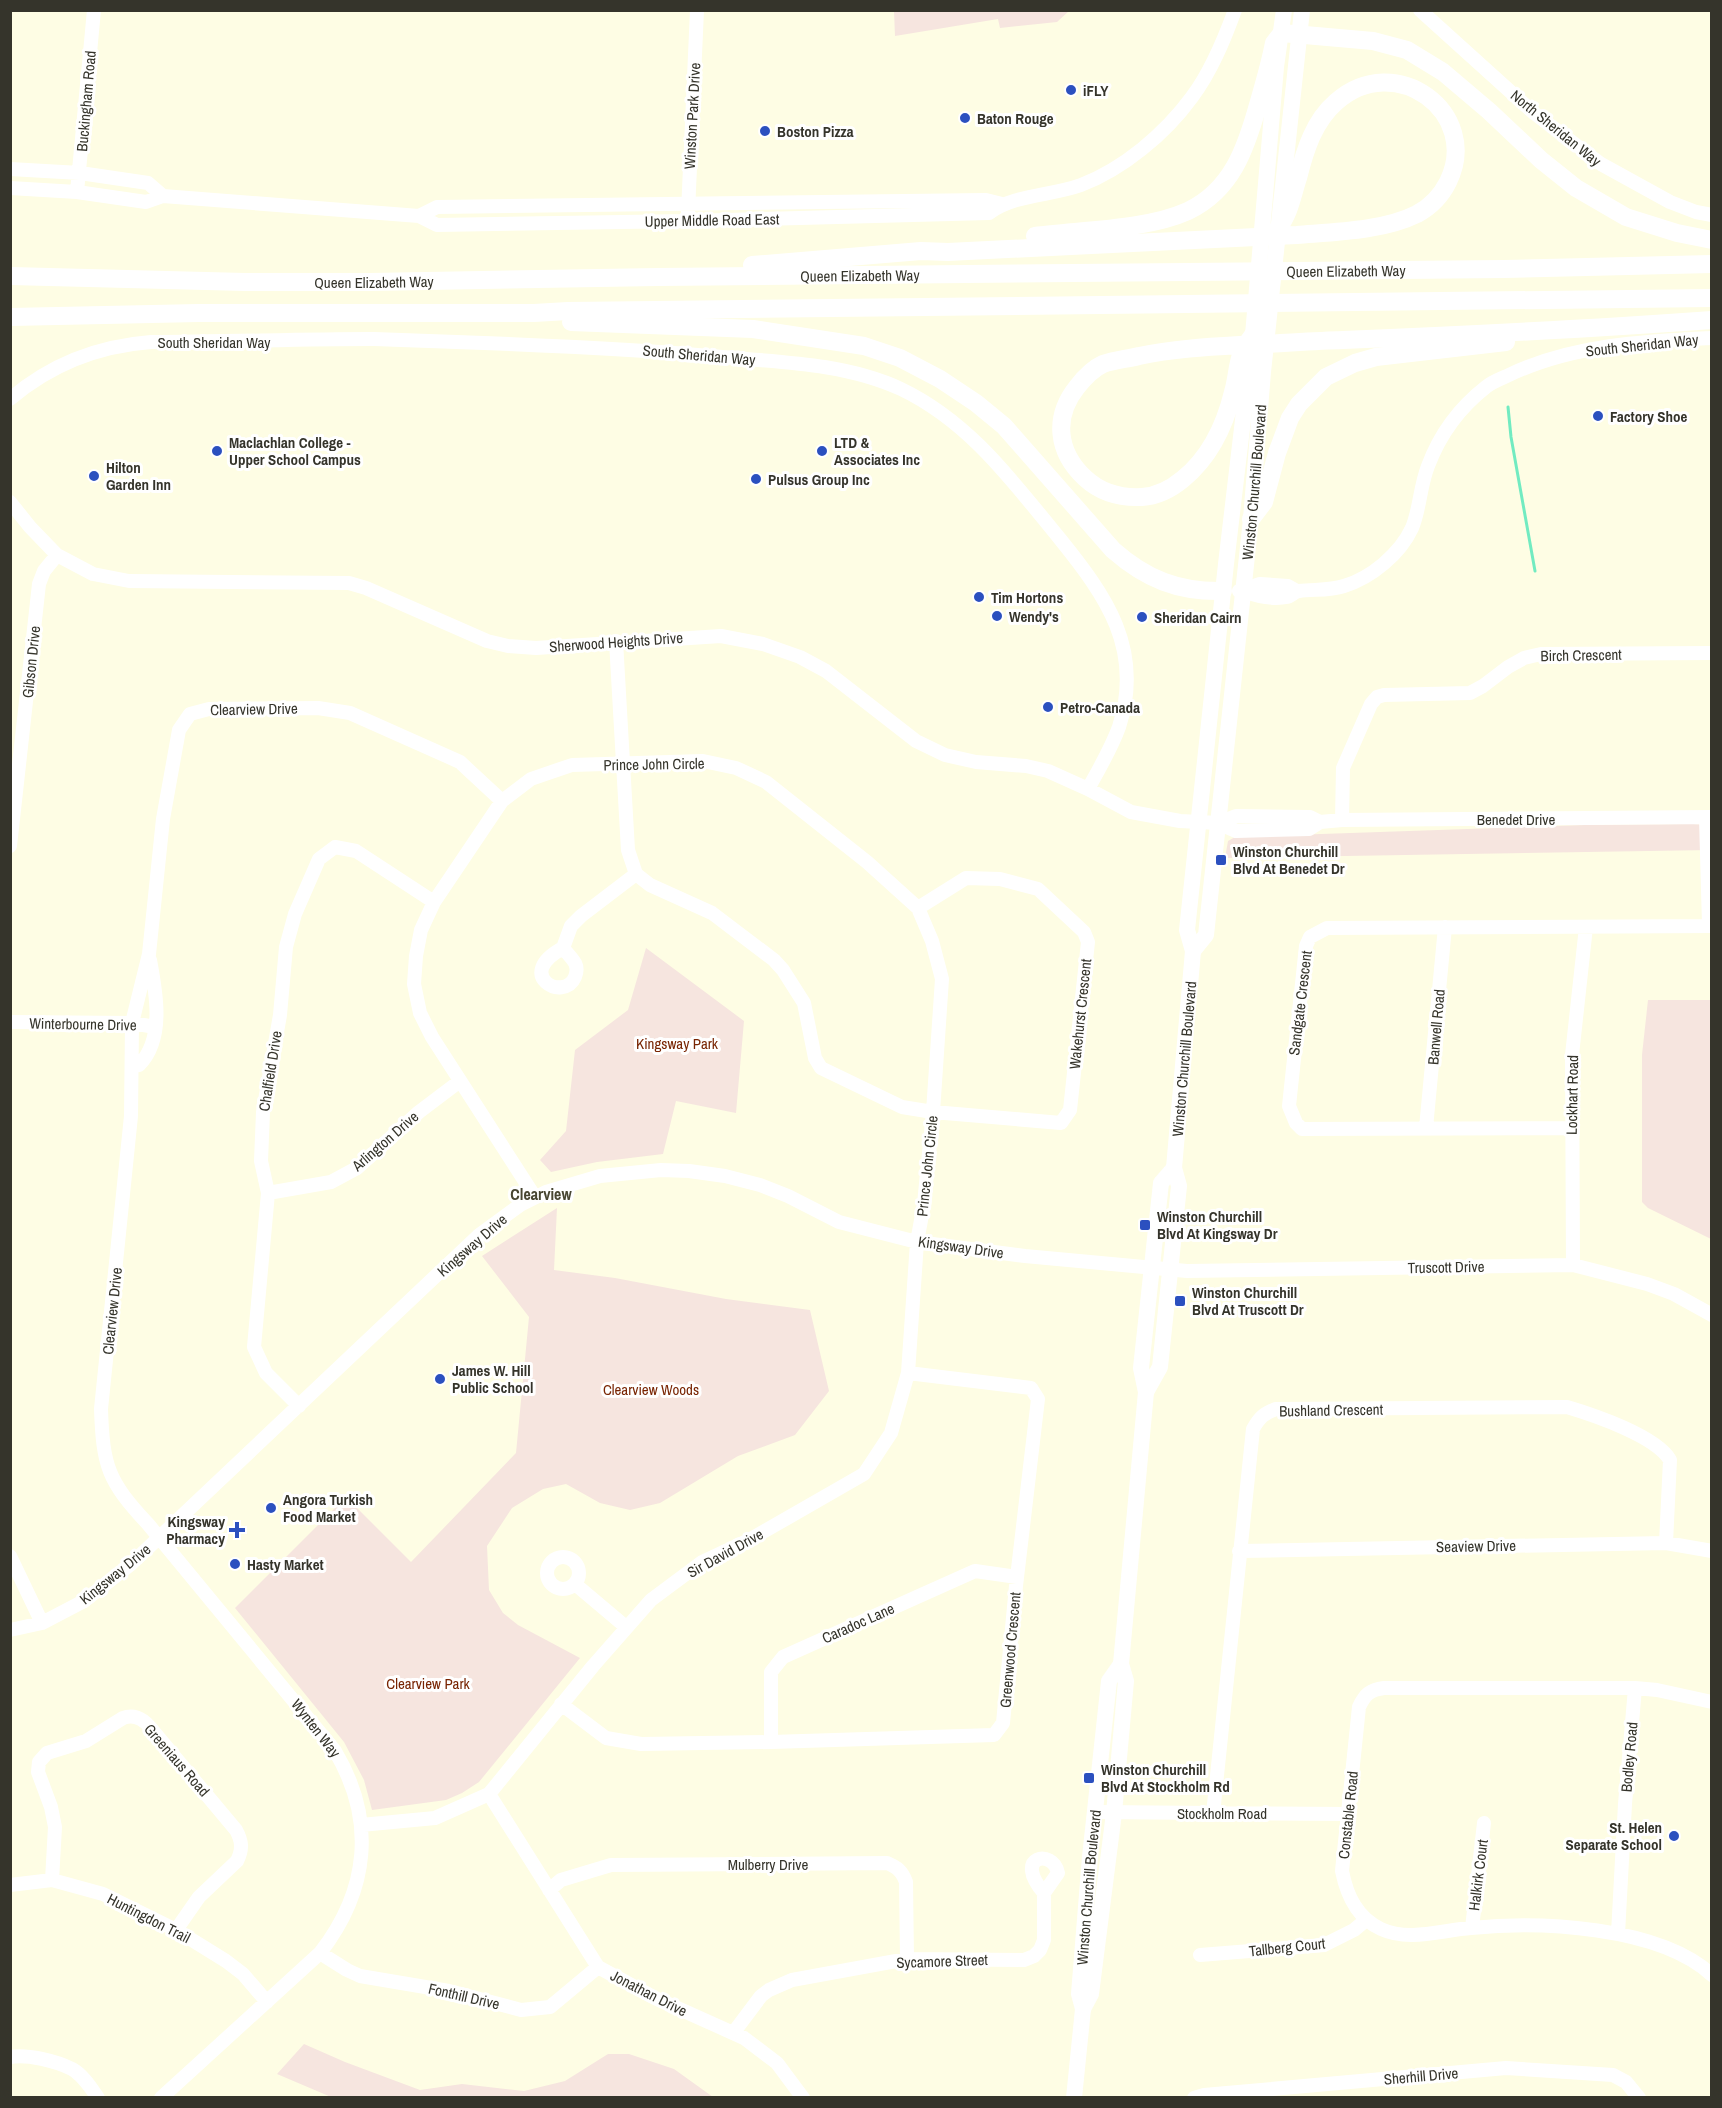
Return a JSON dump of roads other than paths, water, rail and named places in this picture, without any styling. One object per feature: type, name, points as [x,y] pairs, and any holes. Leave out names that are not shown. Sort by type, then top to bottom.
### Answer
[{"type":"highway","points":[[921,251],[947,245],[1142,224],[1175,216],[1200,204],[1218,189],[1239,162],[1252,127],[1274,43],[1290,34],[1373,41],[1407,50],[1443,72],[1541,160],[1576,188],[1626,217],[1677,233],[1712,240]]},
{"type":"highway","points":[[658,277],[694,268],[921,251],[948,252],[1296,235],[1334,232],[1399,221],[1424,210],[1442,192],[1449,178],[1455,153],[1453,136],[1447,121],[1430,99],[1407,86],[1380,81],[1354,89],[1327,110],[1314,130],[1302,162],[1278,206],[1288,215],[1278,228]]},
{"type":"highway","name":"Queen Elizabeth Way","points":[[10,275],[245,282],[336,282],[1492,269],[1712,264]]},
{"type":"highway","name":"Queen Elizabeth Way","points":[[10,317],[534,313],[1712,298]]},
{"type":"highway","points":[[534,313],[569,322],[753,329],[864,346],[900,358],[940,379],[976,403],[1004,426],[1113,550],[1132,567],[1174,586],[1200,591],[1223,591]]},
{"type":"highway","points":[[1253,334],[1242,352],[1250,372],[1230,404],[1212,446],[1194,470],[1175,486],[1150,496],[1119,496],[1095,486],[1083,477],[1068,458],[1060,434],[1063,410],[1072,393],[1086,376],[1103,364],[1125,359],[1176,349],[1215,345],[1645,325],[1712,320]]},
{"type":"highway","points":[[1251,519],[1264,502],[1282,438],[1299,404],[1326,377],[1339,370],[1376,357],[1645,325]]},
{"type":"main road","points":[[1253,334],[1278,206],[1290,34],[1284,10]]},
{"type":"main road","points":[[1290,34],[1302,10]]},
{"type":"main road","name":"Winston Churchill Boulevard","points":[[1146,1392],[1160,1367],[1179,1186],[1174,1168],[1192,951],[1188,930],[1223,591],[1250,372],[1278,228]]},
{"type":"main road","name":"Winston Churchill Boulevard","points":[[1192,951],[1206,935],[1251,519],[1250,372]]},
{"type":"main road","name":"Winston Churchill Boulevard","points":[[1083,2009],[1091,1994],[1114,1812],[1126,1681],[1121,1664],[1146,1392],[1141,1368],[1161,1183],[1174,1168]]},
{"type":"main road","name":"Winston Churchill Boulevard","points":[[1074,2097],[1083,2009],[1079,1994],[1109,1681],[1121,1664]]},
{"type":"street","name":"Buckingham Road","points":[[77,192],[94,10]]},
{"type":"street","name":"Winston Park Drive","points":[[688,221],[697,10]]},
{"type":"street","name":"Upper Middle Road East","points":[[10,188],[77,192],[146,202],[163,196],[420,216],[437,225],[989,213],[1002,204],[1080,185],[1105,174],[1150,140],[1171,122],[1192,97],[1225,38],[1235,10]]},
{"type":"street","name":"North Sheridan Way","points":[[1420,10],[1534,113],[1601,164],[1670,202],[1696,212],[1712,215]]},
{"type":"street","name":"Upper Middle Road East","points":[[10,169],[80,174],[148,183],[163,196]]},
{"type":"street","name":"Upper Middle Road East","points":[[420,216],[437,207],[986,200],[1002,204]]},
{"type":"street","name":"South Sheridan Way","points":[[1223,591],[1242,591],[1258,597],[1287,597],[1297,591],[1325,590],[1358,581],[1379,568],[1399,548],[1412,528],[1427,467],[1442,435],[1463,406],[1489,385],[1522,369],[1578,352],[1634,343],[1712,338]]},
{"type":"street","name":"South Sheridan Way","points":[[10,399],[50,370],[73,359],[121,344],[151,342],[370,339],[604,348],[814,366],[876,379],[924,402],[953,420],[973,438],[1011,477],[1088,574],[1106,601],[1121,638],[1125,662],[1125,694],[1118,728],[1088,789]]},
{"type":"street","name":"Sherwood Heights Drive","points":[[10,502],[57,555],[93,574],[129,581],[349,583],[366,588],[488,641],[508,646],[536,648],[616,641],[721,636],[763,644],[800,657],[826,671],[916,741],[945,755],[976,762],[1026,766],[1048,771],[1131,812],[1180,821],[1218,823]]},
{"type":"street","name":"Gibson Drive","points":[[10,846],[16,750],[39,584],[44,571],[57,555]]},
{"type":"street","points":[[616,641],[628,850],[636,874],[650,885],[712,913],[774,960],[804,1003],[815,1058],[821,1068],[902,1107],[933,1112]]},
{"type":"street","name":"Birch Crescent","points":[[1342,820],[1343,768],[1371,704],[1377,697],[1470,693],[1516,662],[1541,654],[1712,653]]},
{"type":"street","name":"Clearview Drive","points":[[159,1538],[118,1490],[102,1447],[101,1409],[131,1116],[132,1023],[149,954],[163,819],[179,730],[190,714],[209,709],[318,708],[350,713],[460,762],[502,801]]},
{"type":"street","name":"Prince John Circle","points":[[535,1197],[432,1037],[420,1012],[414,984],[421,930],[434,902],[502,801],[531,779],[572,765],[703,761],[736,768],[766,782],[867,862],[918,908],[932,940],[942,979],[933,1112],[924,1204],[917,1242]]},
{"type":"street","name":"Benedet Drive","points":[[1218,823],[1236,816],[1310,817],[1320,822],[1709,818]]},
{"type":"street","points":[[1709,818],[1710,925]]},
{"type":"street","name":"Chalfield Drive","points":[[298,1406],[266,1372],[254,1347],[268,1193],[261,1161],[263,1112],[280,1015],[286,947],[295,914],[319,859],[336,847],[356,851],[434,902]]},
{"type":"street","points":[[563,948],[572,926],[580,916],[636,874]]},
{"type":"street","name":"Wakehurst Crescent","points":[[918,908],[966,878],[1000,879],[1038,889],[1084,932],[1088,942],[1070,1110],[1060,1123],[933,1112]]},
{"type":"street","name":"Sandgate Crescent","points":[[1571,1128],[1302,1129],[1296,1123],[1288,1106],[1306,946],[1310,937],[1327,928],[1710,925]]},
{"type":"street","name":"Banwell Road","points":[[1426,1128],[1445,927]]},
{"type":"street","name":"Lockhart Road","points":[[1573,1265],[1572,1055],[1586,927]]},
{"type":"street","name":"Clearview Drive","points":[[132,1066],[139,1065],[148,1057],[156,1027],[156,995],[149,954]]},
{"type":"street","name":"Winterbourne Drive","points":[[10,1022],[132,1023],[156,1027]]},
{"type":"street","name":"Arlington Drive","points":[[268,1193],[331,1182],[357,1168],[419,1112],[460,1082]]},
{"type":"street","name":"Kingsway Drive","points":[[10,1630],[42,1623],[84,1601],[131,1564],[478,1236],[520,1205],[535,1197],[600,1176],[661,1170],[725,1176],[760,1185],[788,1196],[839,1222],[917,1242],[1025,1256],[1170,1269]]},
{"type":"street","name":"Sir David Drive","points":[[362,1826],[435,1818],[489,1794],[561,1704],[651,1600],[702,1562],[749,1540],[864,1474],[891,1433],[908,1374],[917,1242]]},
{"type":"street","name":"Truscott Drive","points":[[1170,1269],[1187,1272],[1573,1265],[1647,1284],[1674,1294],[1712,1315]]},
{"type":"street","name":"Greenwood Crescent","points":[[561,1704],[606,1738],[641,1744],[994,1735],[1003,1723],[1038,1399],[1031,1388],[908,1374]]},
{"type":"street","name":"Bushland Crescent","points":[[1213,1814],[1239,1551],[1254,1429],[1259,1419],[1267,1413],[1276,1409],[1567,1407],[1601,1418],[1659,1447],[1670,1460],[1666,1543]]},
{"type":"street","name":"Wynten Way","points":[[159,1538],[335,1751],[352,1784],[362,1826],[361,1863],[353,1898],[338,1929],[320,1953],[171,2095]]},
{"type":"street","name":"Seaview Drive","points":[[1239,1551],[1666,1543],[1712,1551]]},
{"type":"street","points":[[10,1556],[42,1623]]},
{"type":"street","name":"Caradoc Lane","points":[[771,1742],[771,1672],[783,1657],[975,1571],[1017,1577]]},
{"type":"street","points":[[575,1584],[626,1627]]},
{"type":"street","name":"Constable Road","points":[[1366,1920],[1354,1906],[1346,1890],[1342,1871],[1359,1707],[1365,1696],[1373,1690],[1384,1688],[1635,1688],[1657,1690],[1712,1702]]},
{"type":"street","name":"Bodley Road","points":[[1618,1934],[1625,1804],[1635,1688]]},
{"type":"street","name":"Greeniaus Road","points":[[52,1880],[55,1827],[51,1807],[38,1772],[41,1758],[47,1752],[86,1741],[127,1717],[138,1718],[149,1726],[236,1830],[242,1843],[241,1854],[237,1861],[199,1897],[176,1930]]},
{"type":"street","name":"Jonathan Drive","points":[[489,1794],[598,1967],[655,1998],[734,2032],[777,2063],[803,2097]]},
{"type":"street","name":"Stockholm Road","points":[[1095,1812],[1349,1814]]},
{"type":"street","name":"Halkirk Court","points":[[1472,1928],[1485,1823]]},
{"type":"street","name":"Mulberry Drive","points":[[549,1890],[561,1880],[611,1865],[887,1863],[896,1867],[903,1874],[906,1882],[907,1959]]},
{"type":"street","name":"Huntingdon Trail","points":[[10,1885],[52,1880],[103,1894],[176,1930],[226,1961],[243,1974],[267,2002]]},
{"type":"street","name":"Sycamore Street","points":[[734,2032],[761,1996],[792,1980],[907,1959],[1024,1960],[1034,1956],[1040,1950],[1044,1940],[1044,1893]]},
{"type":"street","points":[[1366,1920],[1380,1929],[1407,1936],[1472,1928],[1551,1927],[1618,1934],[1650,1942],[1682,1954],[1712,1974]]},
{"type":"street","name":"Tallberg Court","points":[[1200,1955],[1324,1946],[1354,1930],[1366,1920]]},
{"type":"street","name":"Fonthill Drive","points":[[320,1953],[360,1976],[449,1990],[521,2010],[550,2007],[598,1967]]},
{"type":"street","points":[[10,2057],[20,2055],[73,2070],[98,2097]]},
{"type":"street","name":"Sherhill Drive","points":[[1194,2097],[1506,2068],[1613,2075],[1626,2082],[1639,2097]]},
{"type":"waterway","points":[[1508,407],[1511,437],[1535,571]]},
{"type":"place","name":"iFLY","points":[[1071,90]]},
{"type":"place","name":"Baton Rouge","points":[[965,118]]},
{"type":"place","name":"Boston Pizza","points":[[765,131]]},
{"type":"place","name":"Factory Shoe","points":[[1598,416]]},
{"type":"place","name":"Maclachlan College - Upper School Campus","points":[[217,451]]},
{"type":"place","name":"LTD & Associates Inc","points":[[822,451]]},
{"type":"place","name":"Hilton Garden Inn","points":[[94,476]]},
{"type":"place","name":"Pulsus Group Inc","points":[[756,479]]},
{"type":"place","name":"Tim Hortons","points":[[979,597]]},
{"type":"place","name":"Wendy's","points":[[997,616]]},
{"type":"place","name":"Sheridan Cairn","points":[[1142,617]]},
{"type":"place","name":"Petro-Canada","points":[[1048,707]]},
{"type":"place","name":"Winston Churchill Blvd At Benedet Dr","points":[[1221,860]]},
{"type":"place","name":"Winston Churchill Blvd At Kingsway Dr","points":[[1145,1225]]},
{"type":"place","name":"Winston Churchill Blvd At Truscott Dr","points":[[1180,1301]]},
{"type":"place","name":"James W. Hill Public School","points":[[440,1379]]},
{"type":"place","name":"Angora Turkish Food Market","points":[[271,1508]]},
{"type":"place","name":"Kingsway Pharmacy","points":[[237,1530]]},
{"type":"place","name":"Hasty Market","points":[[235,1564]]},
{"type":"place","name":"Winston Churchill Blvd At Stockholm Rd","points":[[1089,1778]]},
{"type":"place","name":"St. Helen Separate School","points":[[1674,1836]]},
{"type":"district","name":"Clearview","points":[[541,1194]]},
{"type":"park label","name":"Kingsway Park","points":[[677,1043]]},
{"type":"park label","name":"Clearview Woods","points":[[651,1389]]},
{"type":"park label","name":"Clearview Park","points":[[428,1683]]}]
